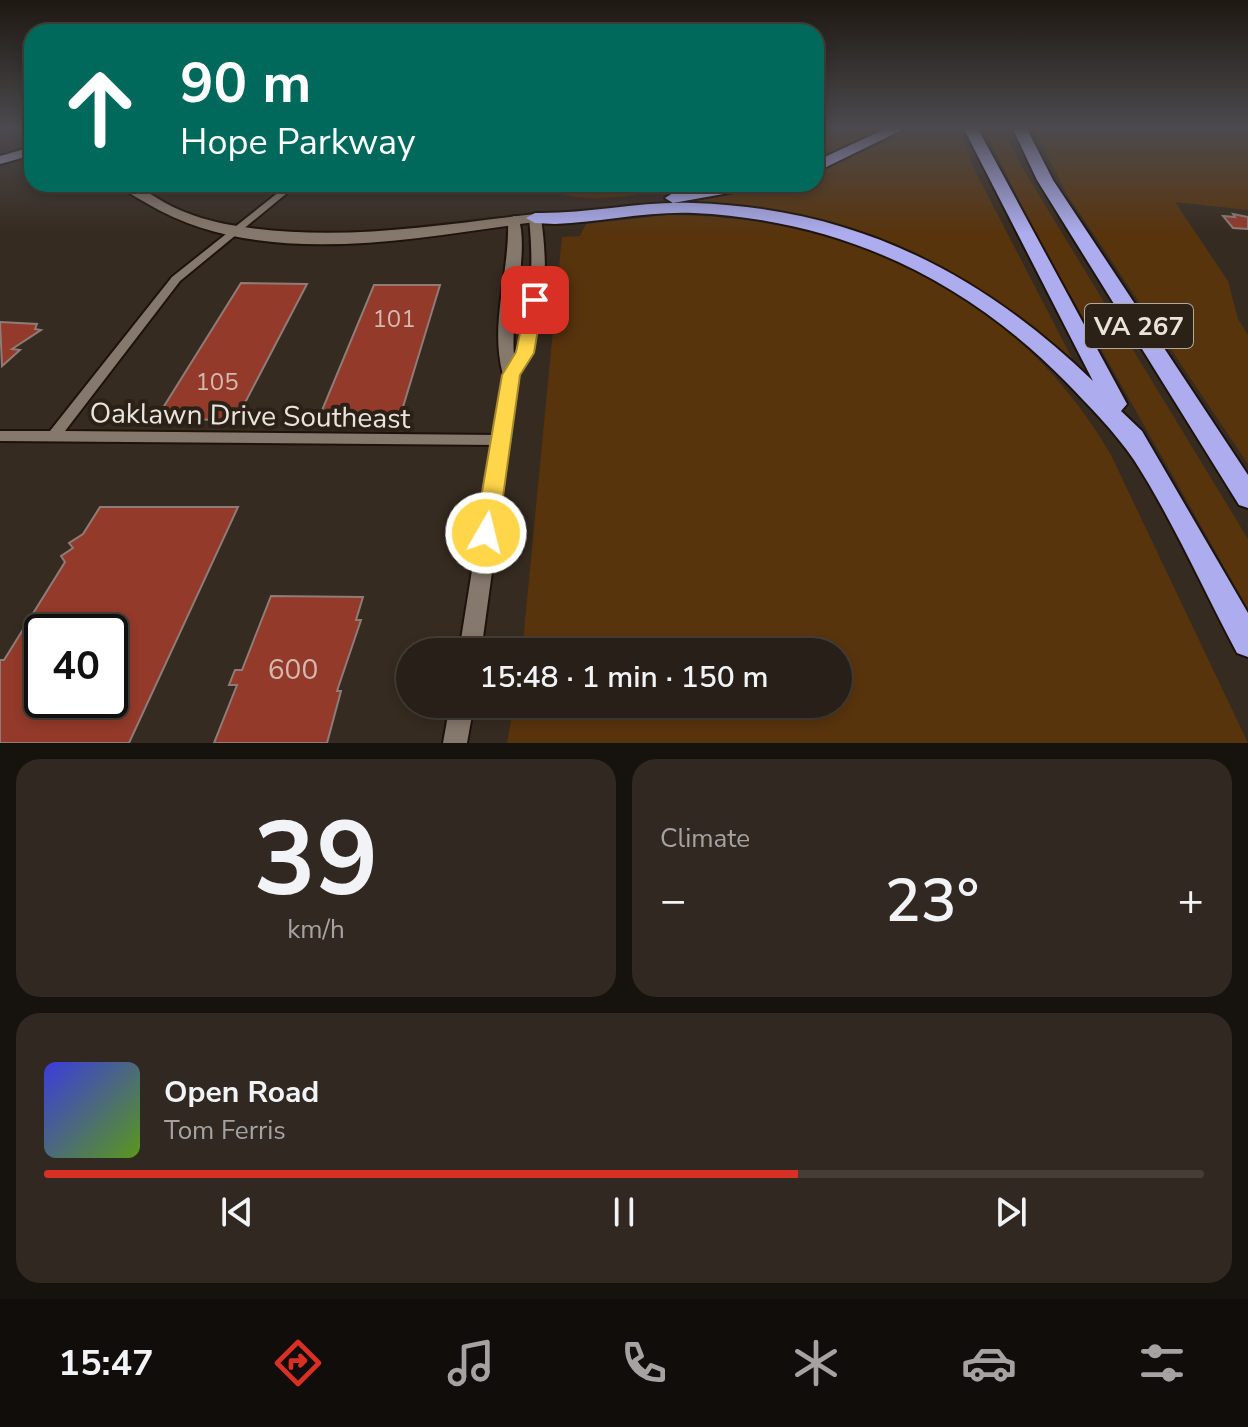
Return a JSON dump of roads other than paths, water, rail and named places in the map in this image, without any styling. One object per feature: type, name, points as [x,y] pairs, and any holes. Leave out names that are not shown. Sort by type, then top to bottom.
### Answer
[{"type":"highway","name":"VA 267","points":[[989,164],[1140,450],[1248,642]]},
{"type":"highway","name":"VA 267","points":[[1037,164],[1248,497]]},
{"type":"highway","points":[[535,218],[553,212],[708,192]]},
{"type":"highway","points":[[535,218],[662,208],[735,211],[786,218],[881,245],[975,292],[1023,326],[1096,395],[1140,450]]},
{"type":"main road","points":[[0,173],[24,166]]},
{"type":"main road","points":[[137,192],[169,211],[234,230],[286,236],[360,237],[535,218]]},
{"type":"street","points":[[54,436],[159,298],[234,230],[284,192]]},
{"type":"street","points":[[472,638],[511,375],[525,353],[535,302],[538,262],[535,218]]},
{"type":"street","points":[[511,375],[503,353],[516,258],[514,220]]},
{"type":"street","name":"Oaklawn Drive Southeast","points":[[0,436],[500,440]]},
{"type":"street","points":[[455,743],[459,718]]}]
